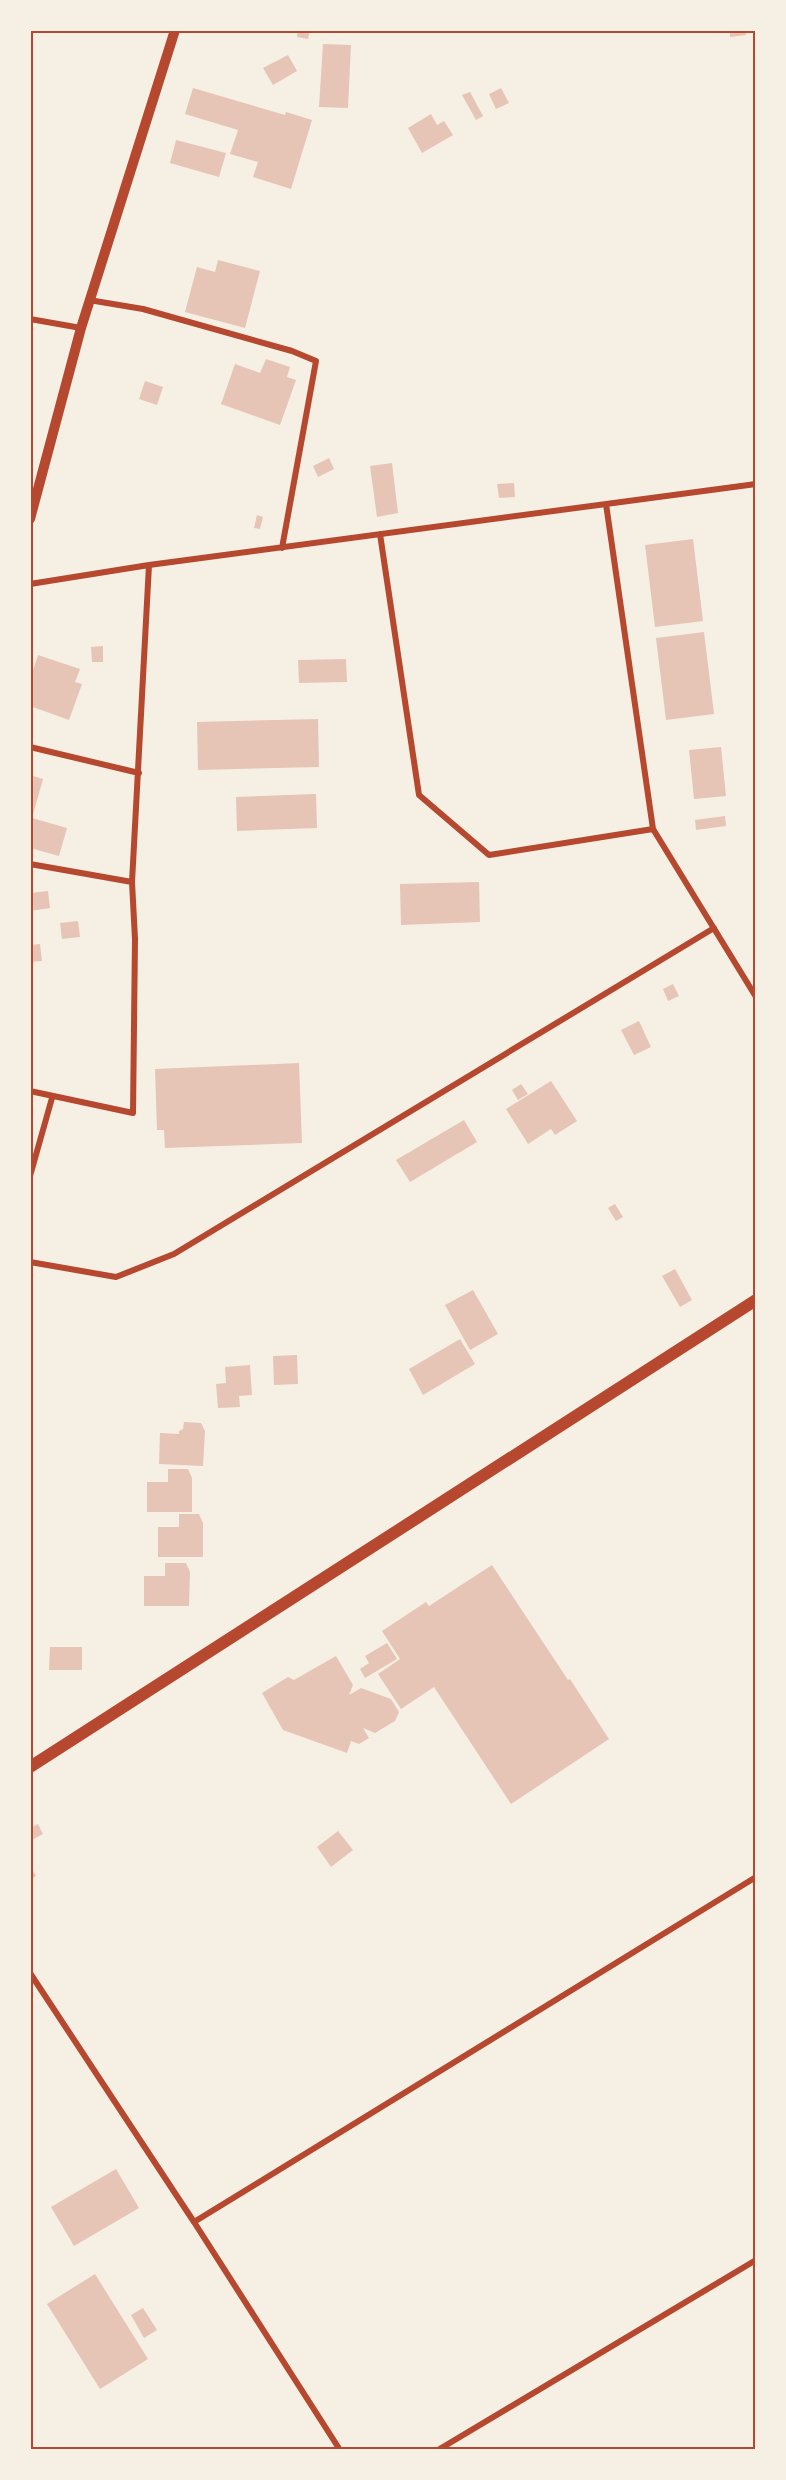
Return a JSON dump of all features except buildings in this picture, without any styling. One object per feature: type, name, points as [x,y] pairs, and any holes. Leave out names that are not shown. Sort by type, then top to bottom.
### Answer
[{"type":"main road","points":[[30,519],[89,300],[175,30]]},
{"type":"main road","points":[[30,1767],[756,1300]]},
{"type":"street","points":[[89,300],[143,309],[292,351],[316,362],[282,548]]},
{"type":"street","points":[[30,319],[81,328]]},
{"type":"street","points":[[30,584],[149,565],[756,483]]},
{"type":"street","points":[[606,504],[653,829],[756,997]]},
{"type":"street","points":[[380,534],[419,795],[489,855],[653,829]]},
{"type":"street","points":[[30,1091],[52,1098],[133,1113],[135,939],[132,882],[149,565]]},
{"type":"street","points":[[30,747],[139,773]]},
{"type":"street","points":[[30,864],[132,882]]},
{"type":"street","points":[[30,1262],[116,1277],[174,1254],[714,928]]},
{"type":"street","points":[[30,1176],[52,1098]]},
{"type":"street","points":[[194,2222],[756,1877]]},
{"type":"street","points":[[30,1973],[194,2222],[340,2450]]},
{"type":"street","points":[[438,2450],[756,2260]]}]
